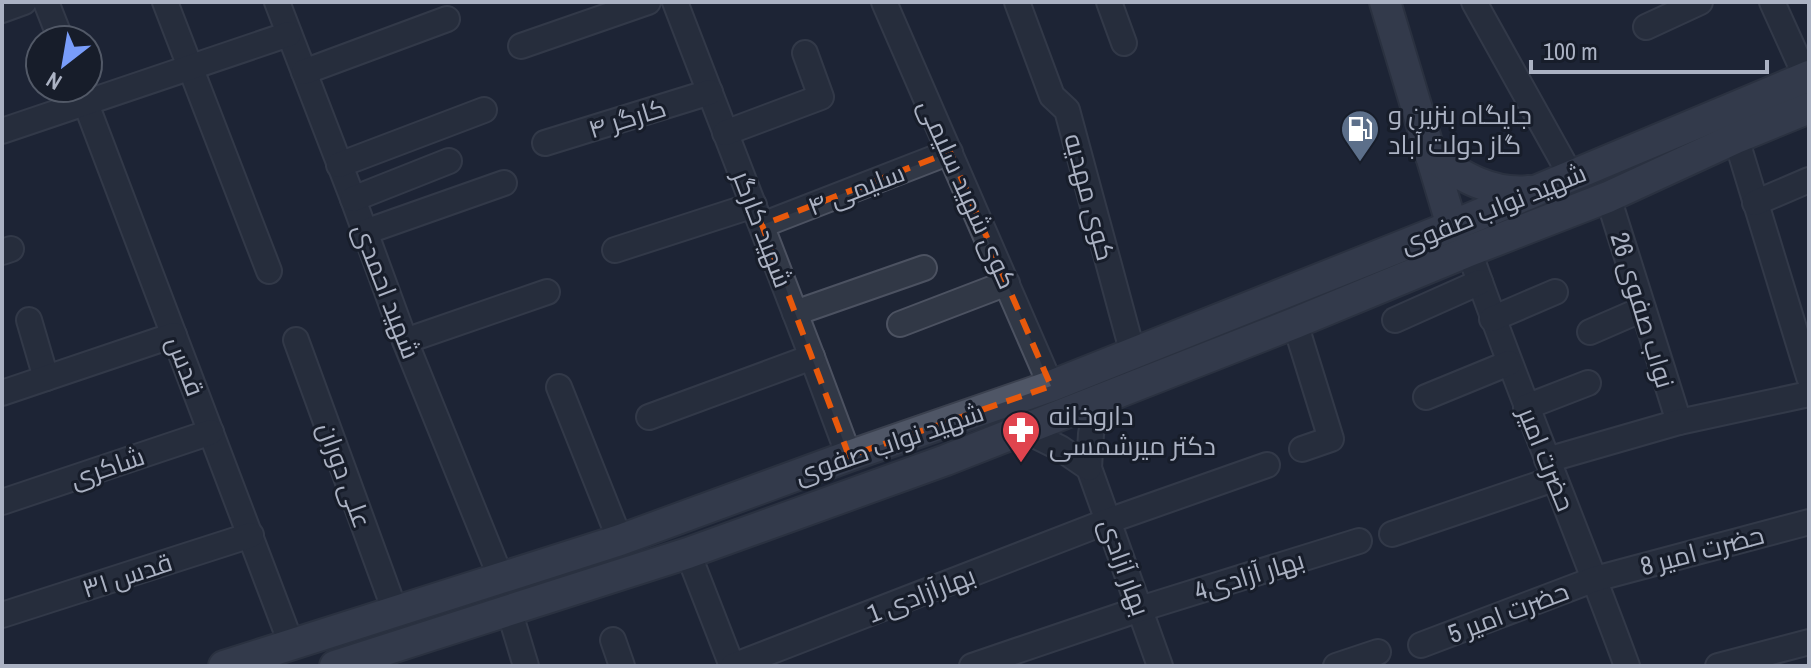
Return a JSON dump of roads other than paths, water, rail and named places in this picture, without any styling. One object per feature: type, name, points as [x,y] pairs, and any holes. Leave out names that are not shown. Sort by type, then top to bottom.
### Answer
[{"type":"main road","points":[[1385,2],[1452,226]]},
{"type":"main road","name":"شهید نواب صفوی","points":[[224,666],[620,540],[1051,386],[1452,226],[1808,77]]},
{"type":"main road","name":"شهید نواب صفوی","points":[[335,666],[688,553],[946,460],[1608,197],[1809,108]]},
{"type":"main road","points":[[1431,156],[1486,186],[1512,192],[1538,189]]},
{"type":"street","points":[[2,10],[24,2]]},
{"type":"street","points":[[46,2],[55,24]]},
{"type":"street","points":[[165,2],[269,271]]},
{"type":"street","name":"شهید احمدی","points":[[277,2],[405,341],[501,578]]},
{"type":"street","points":[[521,46],[648,2]]},
{"type":"street","name":"شهید کارگر","points":[[675,2],[849,456]]},
{"type":"street","name":"کوی شهید سلیمی","points":[[884,2],[1051,386]]},
{"type":"street","name":"کوی مهدیه","points":[[1017,2],[1052,96],[1067,110],[1133,354]]},
{"type":"street","points":[[1109,2],[1124,43]]},
{"type":"street","points":[[1474,2],[1571,176]]},
{"type":"street","points":[[1646,27],[1700,2]]},
{"type":"street","points":[[1772,2],[1808,77]]},
{"type":"street","points":[[304,72],[447,19]]},
{"type":"street","points":[[104,91],[191,68],[289,34]]},
{"type":"street","points":[[725,133],[821,97],[805,53]]},
{"type":"street","name":"کارگر ۴","points":[[545,143],[710,92]]},
{"type":"street","points":[[2,131],[64,104]]},
{"type":"street","name":"قدس","points":[[86,104],[292,646]]},
{"type":"street","points":[[339,165],[484,110]]},
{"type":"street","points":[[1736,138],[1755,203],[1799,311],[1809,377]]},
{"type":"street","name":"سلیمی ۴","points":[[615,250],[758,215],[950,152]]},
{"type":"street","points":[[353,199],[449,161]]},
{"type":"street","points":[[1755,203],[1809,180]]},
{"type":"street","points":[[365,232],[504,183]]},
{"type":"street","name":"نواب صفوی 26","points":[[1608,197],[1679,422]]},
{"type":"street","name":"حضرت امیر","points":[[1469,251],[1492,319],[1627,666]]},
{"type":"street","points":[[795,313],[924,268]]},
{"type":"street","points":[[1395,320],[1480,282]]},
{"type":"street","points":[[900,324],[1007,283]]},
{"type":"street","points":[[405,341],[547,292]]},
{"type":"street","points":[[1492,319],[1555,292]]},
{"type":"street","points":[[1590,332],[1643,309]]},
{"type":"street","points":[[29,320],[46,378]]},
{"type":"street","points":[[1295,323],[1331,439],[1302,449]]},
{"type":"street","points":[[2,393],[174,335]]},
{"type":"street","name":"علی دوران","points":[[296,340],[395,611]]},
{"type":"street","points":[[649,417],[812,357]]},
{"type":"street","points":[[1426,397],[1509,363]]},
{"type":"street","points":[[1526,407],[1588,383]]},
{"type":"street","points":[[559,387],[620,540]]},
{"type":"street","points":[[1392,534],[1551,469],[1679,422],[1809,394]]},
{"type":"street","name":"بهار آزادی","points":[[1097,401],[1089,468],[1160,666]]},
{"type":"street","points":[[1024,430],[1076,457],[1089,468]]},
{"type":"street","name":"شاکری","points":[[2,502],[211,432]]},
{"type":"street","name":"بهارآزادی 1","points":[[733,666],[1108,521],[1267,465]]},
{"type":"street","name":"حضرت امیر 8","points":[[1595,579],[1809,522]]},
{"type":"street","name":"قدس ۳۱","points":[[2,615],[251,535]]},
{"type":"street","name":"بهار آزادی4","points":[[972,666],[1140,609],[1359,541]]},
{"type":"street","points":[[688,553],[733,666]]},
{"type":"street","name":"حضرت امیر 5","points":[[1421,645],[1595,579]]},
{"type":"street","points":[[509,610],[526,666]]},
{"type":"street","points":[[613,640],[622,666]]},
{"type":"street","points":[[1718,666],[1809,642]]},
{"type":"street","points":[[1336,666],[1378,652]]},
{"type":"place","name":"جایگاه بنزین و گاز دولت آباد","points":[[1360,163]]},
{"type":"place","name":"داروخانه دکتر میرشمسی","points":[[1021,464]]}]
